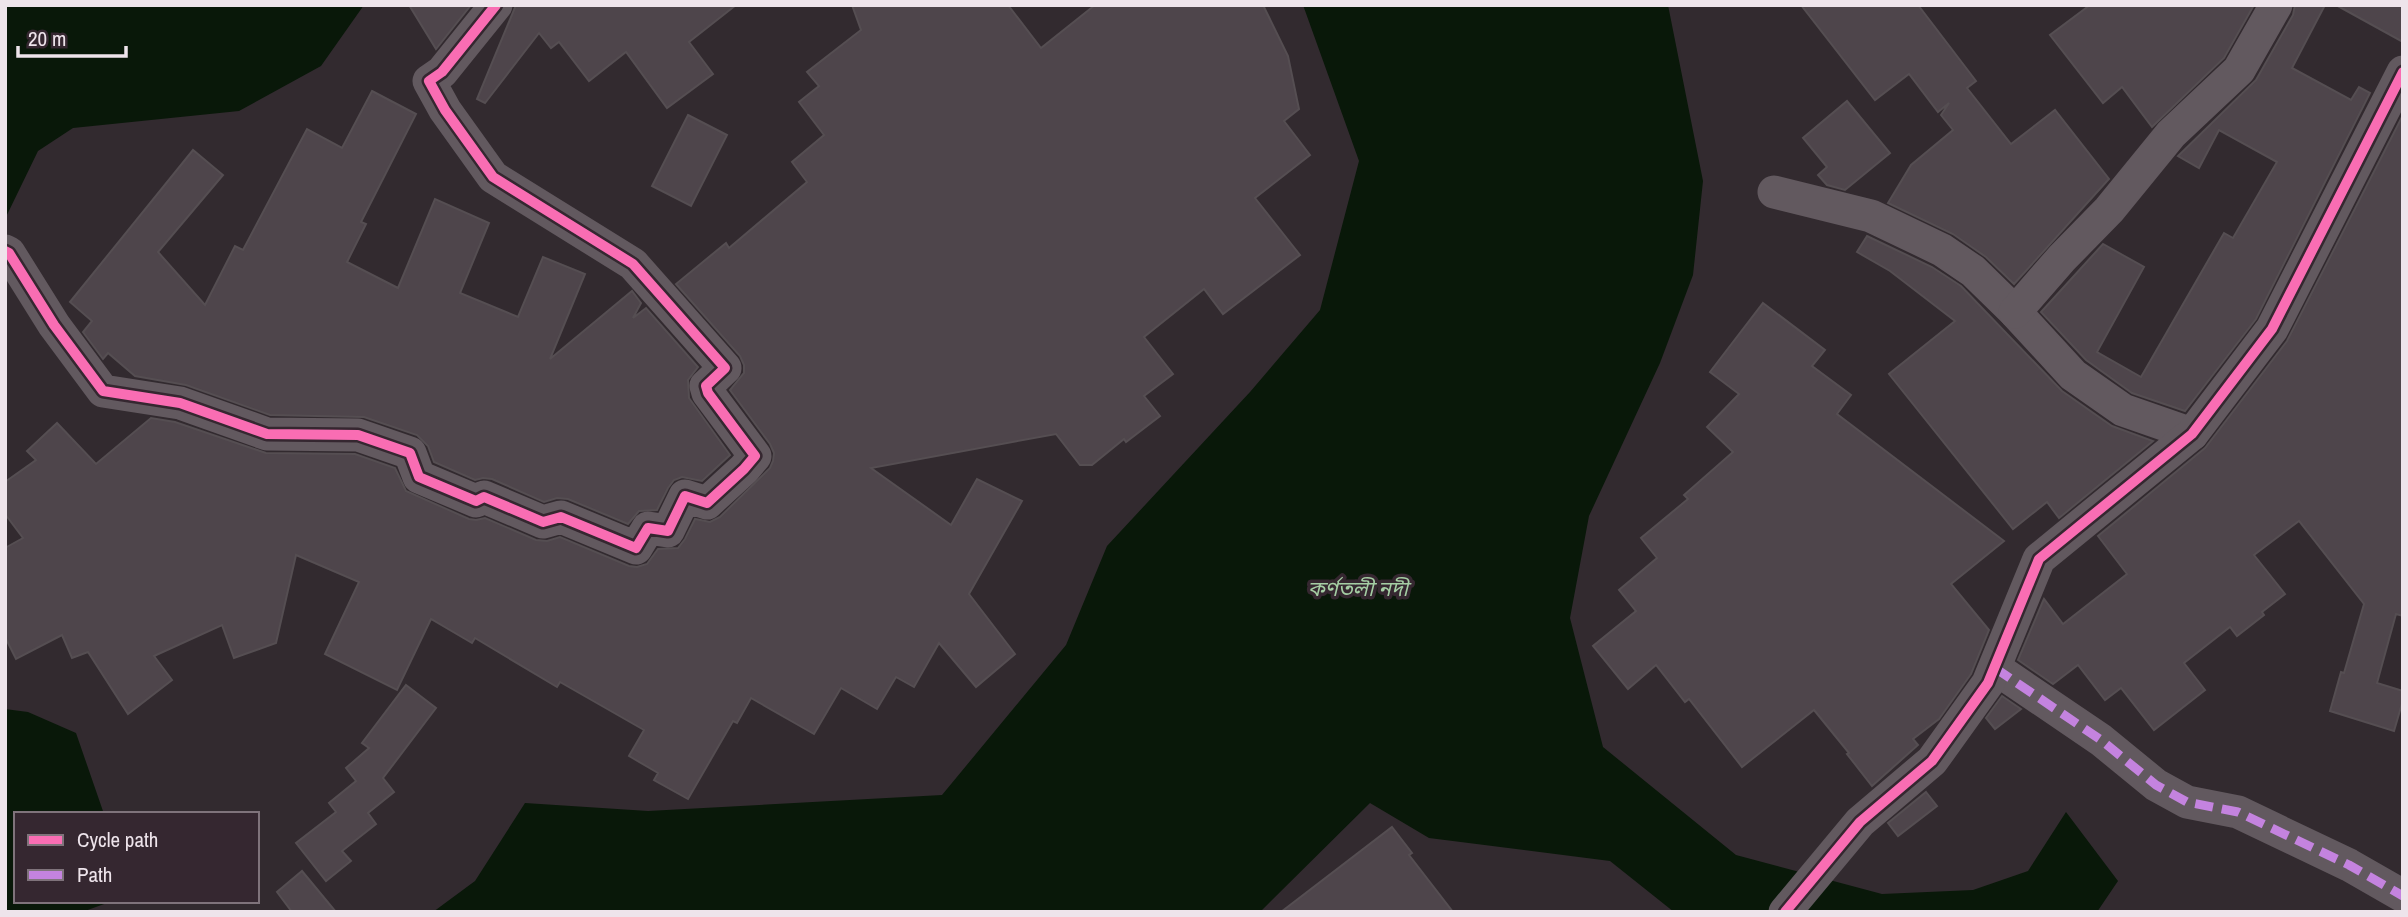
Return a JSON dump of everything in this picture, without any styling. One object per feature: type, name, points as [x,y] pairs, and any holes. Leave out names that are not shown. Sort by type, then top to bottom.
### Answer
[{"type":"street","points":[[7,252],[54,325],[103,391],[180,403],[267,434],[358,435],[410,453],[419,477],[476,501],[484,497],[543,522],[561,517],[636,548],[648,528],[668,530],[685,496],[707,503],[755,456],[708,393],[706,386],[724,368],[633,264],[493,177],[445,110],[429,81],[442,72],[496,5]]},
{"type":"street","points":[[2015,312],[2062,258],[2109,211],[2171,134],[2239,70],[2276,5]]},
{"type":"street","points":[[1784,912],[1860,822],[1932,761],[1989,683],[2039,559],[2192,434],[2272,329],[2403,72]]},
{"type":"street","points":[[1774,192],[1871,216],[1942,250],[1973,271],[2073,375],[2123,410],[2192,434]]},
{"type":"street","points":[[1995,668],[2101,740],[2156,785],[2187,802],[2238,813],[2349,865],[2403,895]]},
{"type":"water","points":[[5,5],[364,5],[321,66],[239,111],[73,128],[38,151],[5,219]]},
{"type":"water","name":"কর্ণতলী নদী","points":[[1303,5],[1668,5],[1703,181],[1693,275],[1660,363],[1589,516],[1570,618],[1603,747],[1736,855],[1882,894],[1973,890],[2028,871],[2066,812],[2118,881],[2097,912],[1674,912],[1610,861],[1429,838],[1370,803],[1260,912],[433,912],[475,881],[525,803],[648,811],[942,795],[1066,645],[1107,546],[1250,392],[1320,310],[1359,161]]},
{"type":"water","points":[[5,709],[28,712],[76,733],[103,812],[14,812],[14,903],[107,903],[82,912],[5,912]]},
{"type":"building","points":[[409,5],[471,5],[436,49]]},
{"type":"building","points":[[516,5],[736,5],[689,42],[713,74],[667,108],[626,52],[589,81],[559,42],[551,48],[539,33],[485,103],[477,99]]},
{"type":"building","points":[[852,5],[1008,5],[1041,48],[1095,5],[1263,5],[1288,56],[1299,109],[1284,121],[1310,155],[1255,198],[1300,255],[1223,314],[1204,289],[1144,337],[1173,374],[1144,396],[1160,416],[1126,442],[1124,439],[1092,465],[1080,465],[1056,434],[871,468],[951,525],[977,479],[1022,501],[969,594],[1015,654],[976,687],[939,643],[914,687],[896,677],[877,709],[841,688],[814,734],[751,698],[737,723],[733,721],[688,799],[654,780],[658,773],[629,756],[644,730],[560,682],[557,687],[475,638],[472,643],[431,619],[397,690],[325,654],[359,582],[296,555],[276,643],[234,658],[222,625],[154,656],[172,680],[128,714],[88,652],[72,658],[62,635],[16,659],[5,637],[5,548],[23,538],[5,514],[5,482],[36,460],[27,451],[57,423],[96,464],[151,418],[175,422],[266,453],[355,454],[395,468],[406,491],[469,519],[485,518],[536,540],[547,541],[560,537],[629,566],[647,564],[658,549],[678,548],[695,519],[710,522],[720,517],[770,468],[774,453],[730,390],[744,373],[740,356],[676,284],[726,243],[729,248],[807,182],[792,162],[824,135],[799,102],[819,86],[807,72],[861,30]]},
{"type":"building","points":[[1801,5],[1918,5],[1976,81],[1967,88],[2011,144],[2055,110],[2109,179],[2014,284],[1986,257],[1953,234],[1888,203],[1911,165],[1953,130],[1941,115],[1949,103],[1938,112],[1909,74],[1875,100]]},
{"type":"building","points":[[2090,5],[2254,5],[2224,58],[2152,127],[2122,87],[2103,103],[2050,35]]},
{"type":"building","points":[[2295,5],[2325,5],[2292,68],[2351,100],[2359,87],[2370,93],[2256,319],[2185,411],[2132,393],[2086,360],[2041,312],[2103,244],[2144,267],[2097,352],[2141,377],[2224,233],[2233,238],[2277,162],[2219,130],[2199,168],[2178,156],[2256,80],[2293,15]]},
{"type":"building","points":[[2336,5],[2403,5],[2403,42]]},
{"type":"building","points":[[372,91],[416,114],[361,222],[366,224],[347,262],[398,288],[435,199],[489,223],[460,293],[518,317],[543,257],[585,274],[550,359],[632,291],[641,303],[633,318],[646,308],[698,367],[688,380],[689,398],[730,455],[702,481],[682,477],[674,480],[657,510],[639,511],[628,524],[568,499],[557,498],[544,502],[492,479],[475,480],[434,462],[428,446],[417,435],[364,417],[270,415],[186,385],[135,376],[108,353],[103,359],[83,332],[92,321],[70,302],[193,150],[223,175],[158,252],[205,305],[235,246],[243,250],[307,129],[342,148]]},
{"type":"building","points":[[1847,101],[1890,153],[1845,190],[1827,185],[1818,175],[1827,167],[1803,138]]},
{"type":"building","points":[[688,115],[727,135],[691,206],[652,186]]},
{"type":"building","points":[[2403,115],[2403,616],[2396,614],[2377,683],[2403,691],[2394,731],[2330,711],[2364,604],[2299,521],[2254,555],[2285,594],[2237,636],[2230,627],[2184,663],[2205,690],[2154,730],[2121,688],[2105,700],[2078,665],[2053,684],[2018,660],[2044,599],[2063,624],[2127,574],[2098,536],[2205,448],[2287,341]]},
{"type":"building","points":[[1867,236],[1932,267],[1961,286],[2062,391],[2112,426],[2153,441],[2059,518],[2047,502],[2013,529],[1889,374],[1955,321],[1890,271],[1857,252]]},
{"type":"building","points":[[1763,303],[1825,350],[1812,366],[1851,395],[1837,414],[2004,541],[1951,584],[1989,630],[1971,674],[1939,719],[1913,739],[1918,745],[1872,786],[1814,710],[1742,767],[1689,699],[1685,702],[1656,665],[1628,689],[1593,646],[1636,611],[1619,590],[1657,558],[1641,538],[1688,499],[1684,495],[1733,452],[1707,427],[1739,394],[1710,372]]},
{"type":"building","points":[[406,685],[436,708],[383,778],[394,792],[368,813],[376,824],[342,851],[351,861],[326,881],[296,843],[336,812],[329,803],[356,781],[346,768],[369,748],[362,743]]},
{"type":"building","points":[[2002,696],[2021,709],[1995,729],[1986,718]]},
{"type":"building","points":[[1926,792],[1937,806],[1898,836],[1888,823]]},
{"type":"building","points":[[1392,827],[1412,853],[1409,855],[1453,912],[1281,912]]},
{"type":"building","points":[[302,871],[336,912],[292,912],[277,892]]},
{"type":"marked path","points":[[1995,668],[2101,740],[2156,785],[2187,802],[2238,812],[2349,865],[2403,896]]},
{"type":"cycle path","points":[[5,251],[9,253],[54,325],[103,391],[180,403],[267,434],[358,435],[410,453],[419,477],[476,501],[484,497],[543,522],[561,517],[636,548],[648,528],[668,531],[685,496],[707,503],[755,456],[708,393],[706,386],[725,368],[633,264],[493,177],[445,110],[429,81],[442,72],[496,5]]},
{"type":"cycle path","points":[[1785,912],[1860,822],[1932,761],[1988,683],[2039,559],[2192,434],[2272,329],[2403,72]]}]
